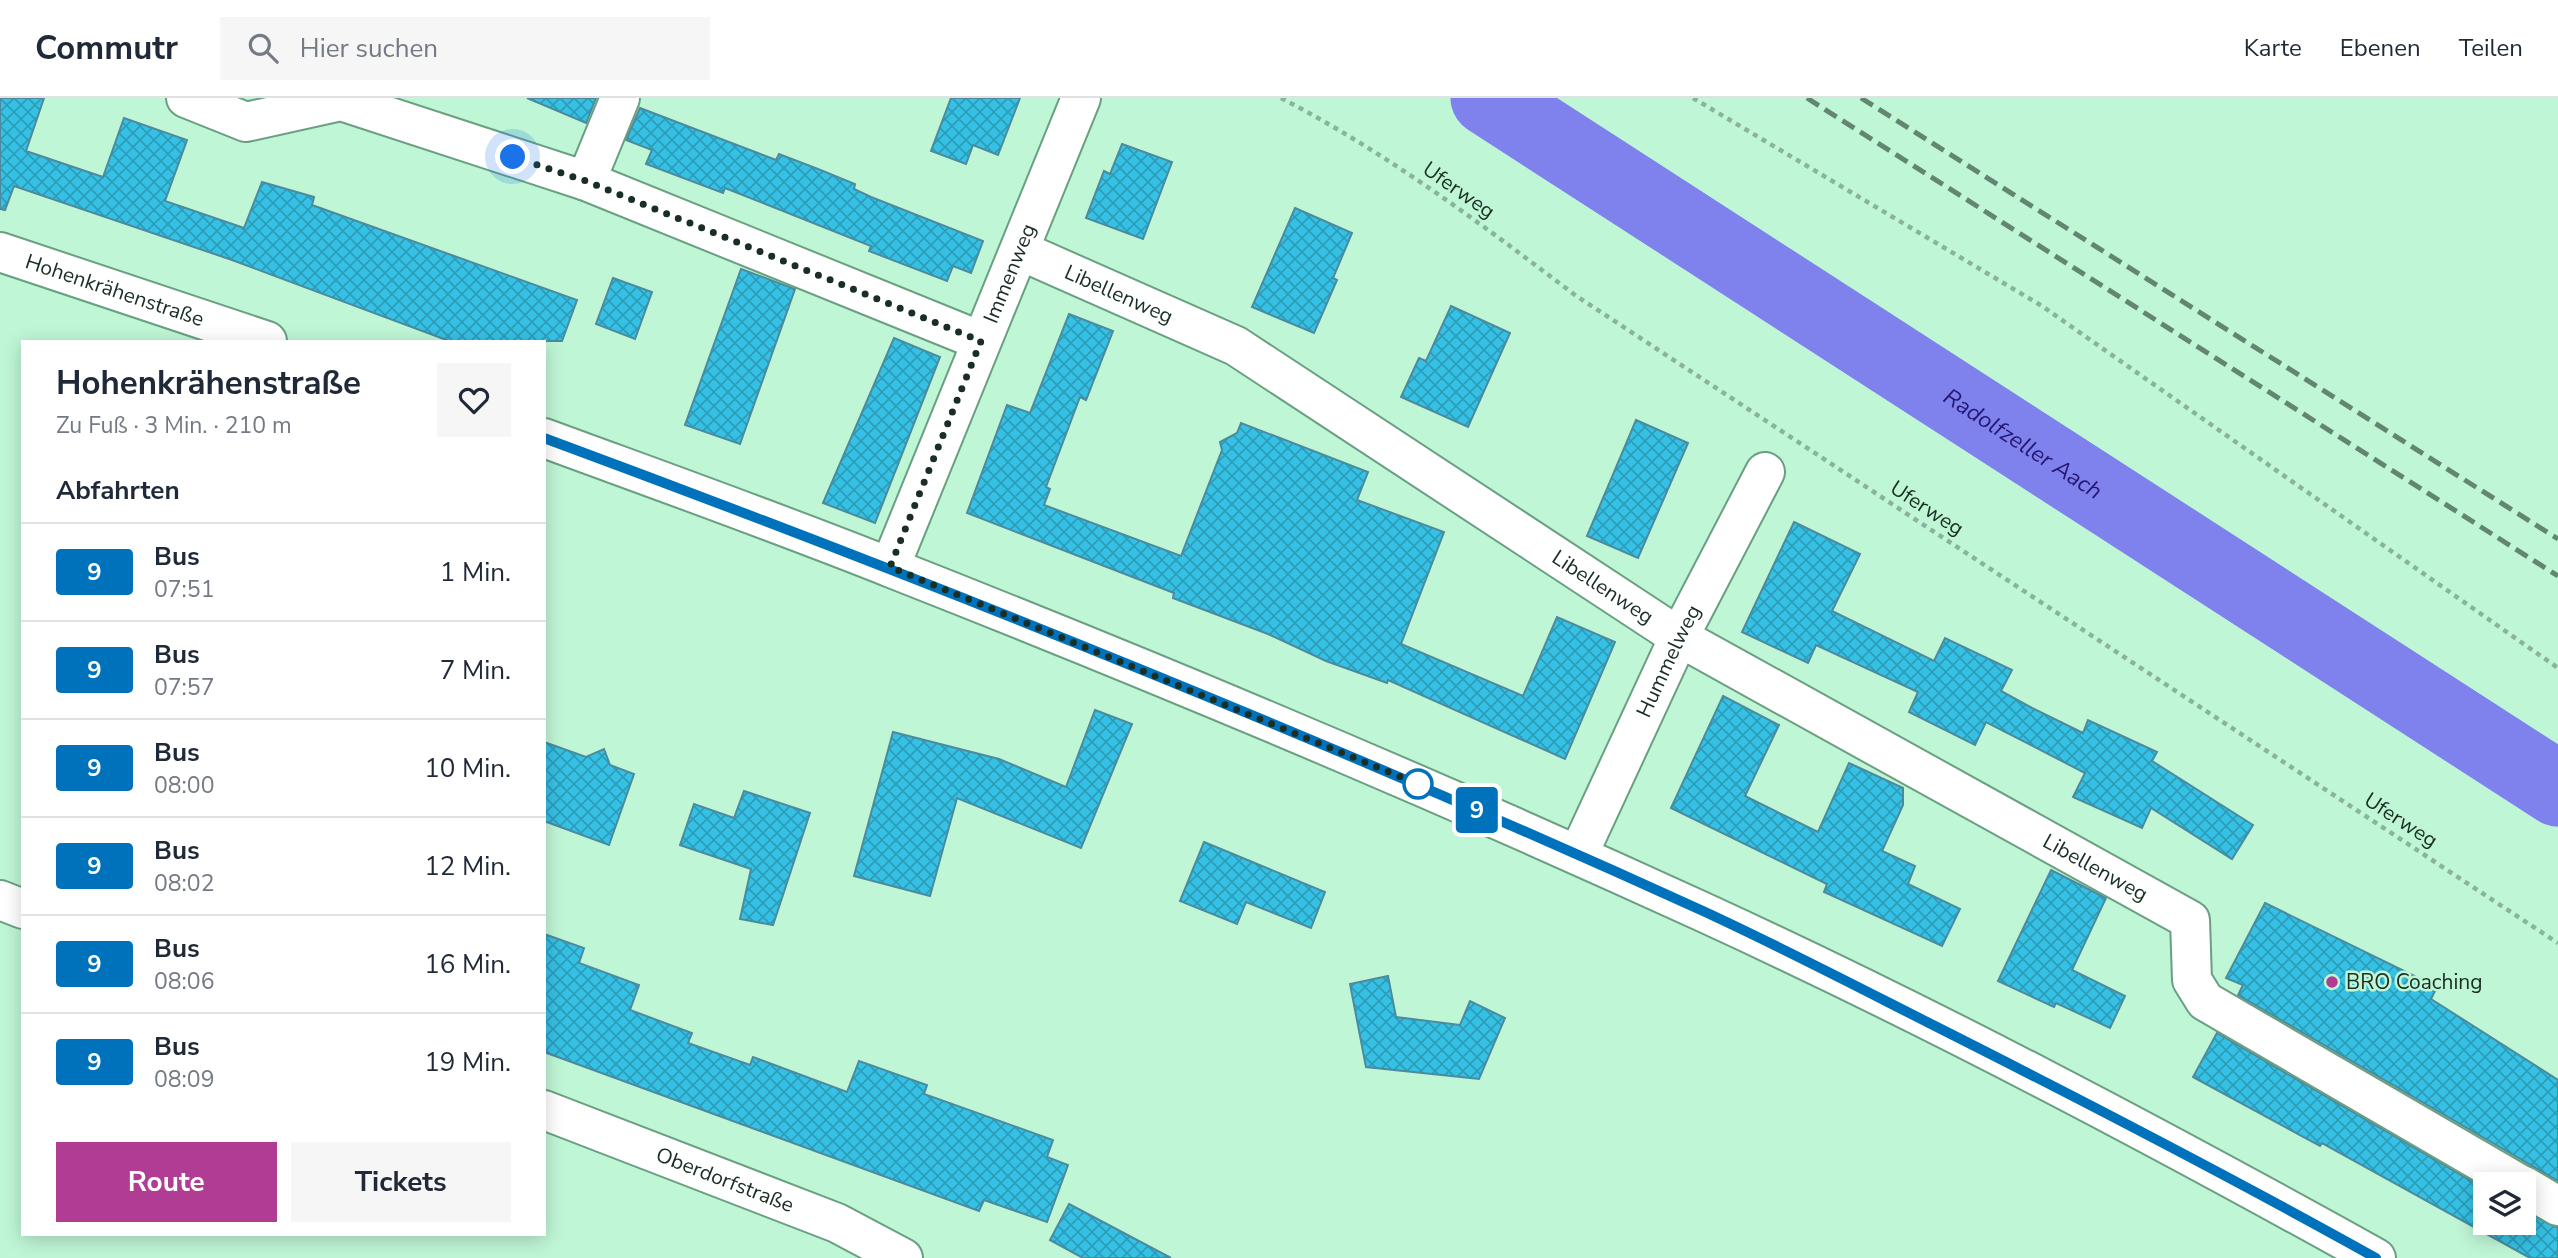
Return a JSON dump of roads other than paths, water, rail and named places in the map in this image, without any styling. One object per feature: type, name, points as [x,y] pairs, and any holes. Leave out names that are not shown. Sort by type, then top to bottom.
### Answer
[{"type":"street","points":[[186,98],[246,122],[341,101],[586,181],[981,341]]},
{"type":"street","points":[[586,181],[620,98]]},
{"type":"street","name":"Immenweg","points":[[890,567],[981,341],[1021,251],[1081,98]]},
{"type":"street","name":"Libellenweg","points":[[1021,251],[1236,346],[1679,637],[2190,920],[2192,980],[2205,1001],[2500,1172]]},
{"type":"street","name":"Hohenkrähenstraße","points":[[0,252],[265,340]]},
{"type":"street","points":[[546,439],[890,567],[1413,782],[1578,855],[1815,965],[2179,1149],[2376,1258]]},
{"type":"street","name":"Hummelweg","points":[[1578,855],[1679,637],[1765,472]]},
{"type":"street","points":[[0,900],[21,908]]},
{"type":"street","name":"Oberdorfstraße","points":[[546,1111],[837,1223],[903,1258]]},
{"type":"street","points":[[2536,1193],[2558,1206]]},
{"type":"waterway","name":"Radolfzeller Aach","points":[[1488,98],[2558,789]]},
{"type":"railway","points":[[1807,98],[2558,576]]},
{"type":"railway","points":[[1861,98],[2558,539]]},
{"type":"place","name":"BRO Coaching","points":[[2332,982]]}]
